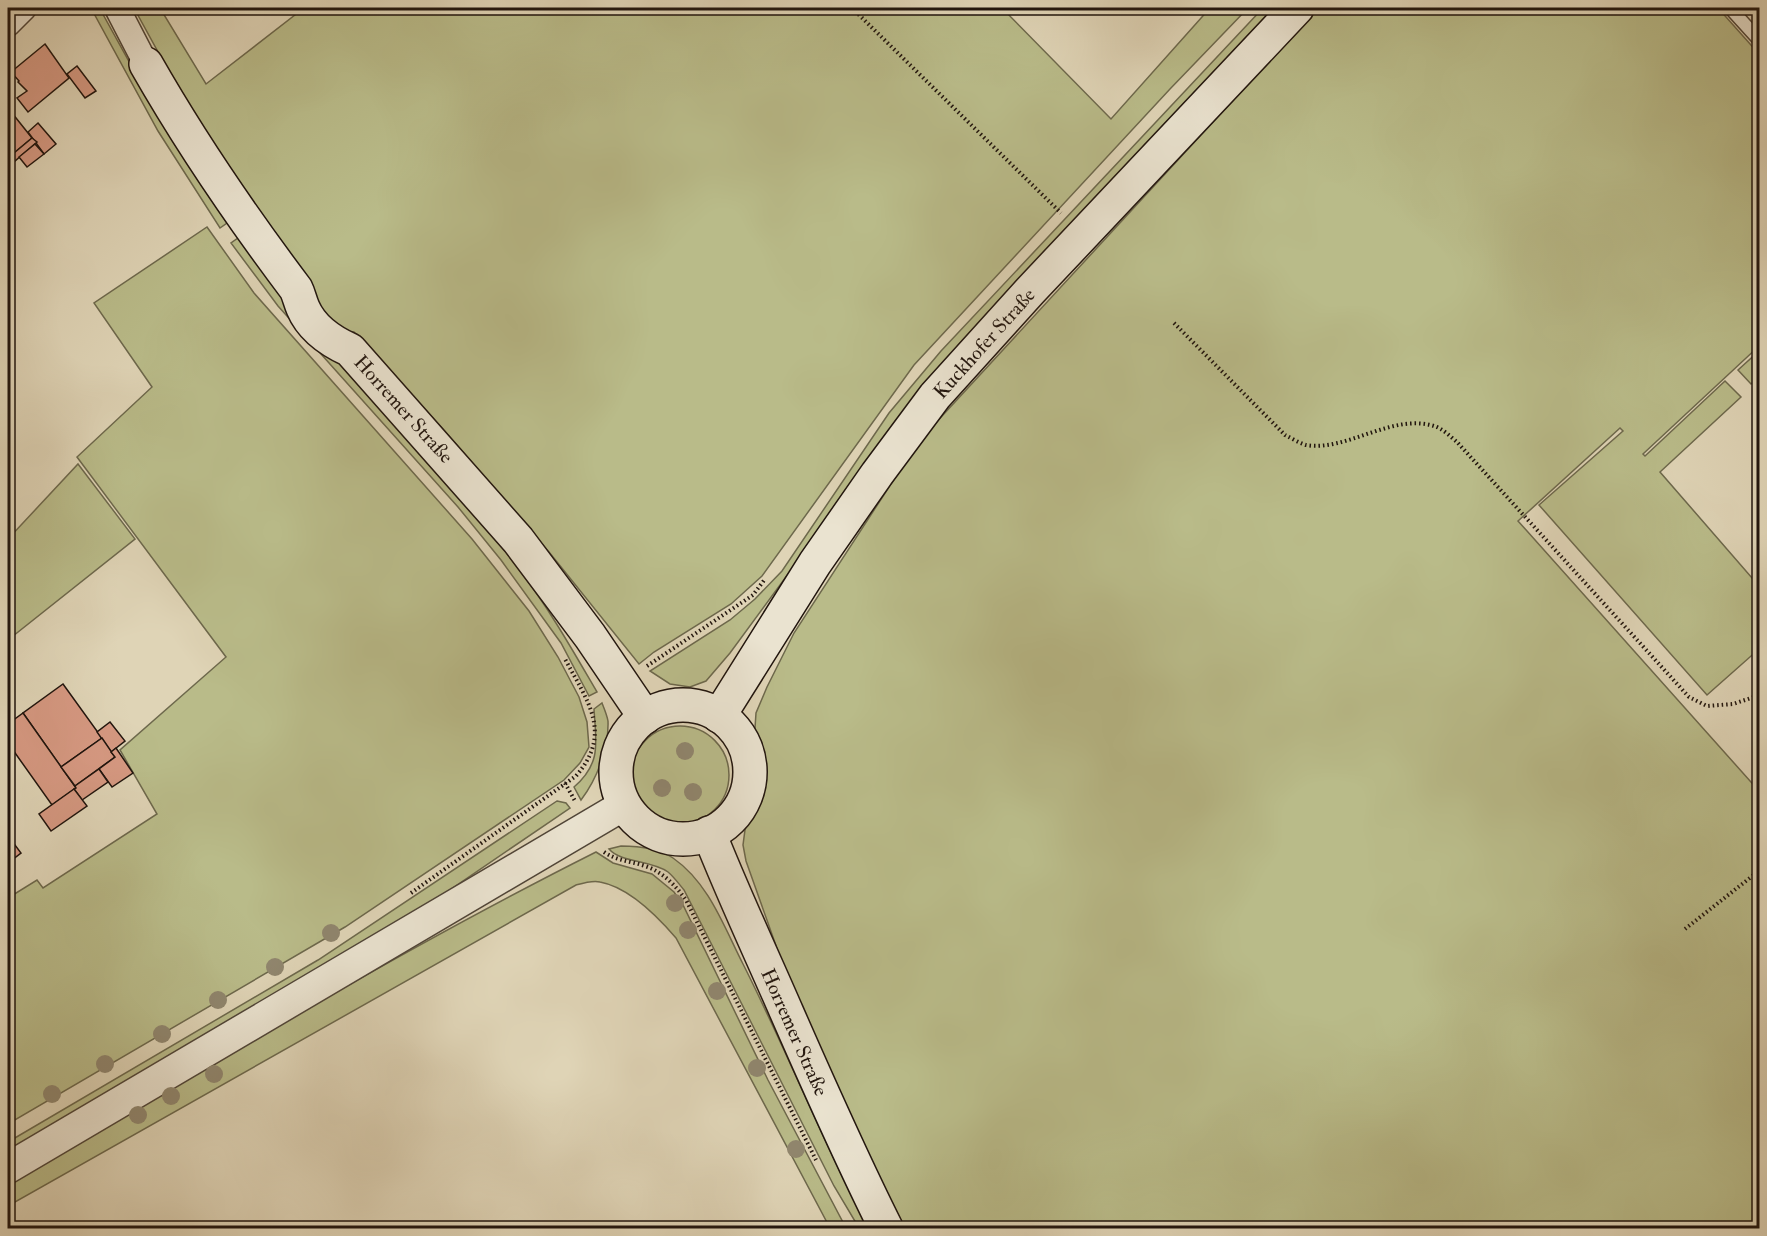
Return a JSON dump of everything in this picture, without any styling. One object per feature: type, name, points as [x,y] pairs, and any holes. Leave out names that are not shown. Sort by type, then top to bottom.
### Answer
[{"type":"main road","name":"Kuckhofer Straße","points":[[719,716],[815,563],[935,396],[1030,291],[1297,8]]},
{"type":"main road","name":"Horremer Straße","points":[[146,64],[222,189],[296,289],[303,308],[321,333],[330,341],[350,350],[504,523],[556,589],[645,717]]},
{"type":"main road","points":[[682,706],[707,710],[719,716],[730,725],[746,749],[749,763],[747,792],[732,817],[709,833],[685,839],[661,835],[640,824],[624,805],[616,782],[617,756],[628,734],[645,717],[657,710],[682,706]]},
{"type":"main road","name":"Horremer Straße","points":[[709,833],[734,897],[824,1099],[886,1228]]},
{"type":"street","points":[[8,24],[24,8]]},
{"type":"street","name":"Horremer Straße","points":[[117,8],[146,64]]},
{"type":"street","points":[[8,1168],[624,805]]},
{"type":"lane","points":[[1730,8],[1760,40]]},
{"type":"path","points":[[852,8],[1061,213]]},
{"type":"path","points":[[1174,323],[1285,435],[1305,445],[1332,445],[1369,432],[1409,424],[1435,426],[1457,442],[1689,697],[1707,706],[1732,704],[1760,695]]},
{"type":"path","points":[[587,701],[595,724],[593,749],[587,763],[576,776],[565,783],[603,851],[613,858],[654,870],[676,886],[686,900],[821,1170]]},
{"type":"path","points":[[1685,929],[1760,870]]},
{"type":"green space","points":[[91,8],[100,9],[174,143],[227,223],[220,228],[158,131]]},
{"type":"green space","points":[[134,8],[160,8],[206,84],[304,8],[580,8],[585,11],[588,8],[1002,8],[1111,119],[1210,8],[1248,8],[914,365],[762,576],[731,604],[654,652],[639,664],[549,552],[443,429],[354,332],[331,331],[197,123]]},
{"type":"green space","points":[[1263,8],[1278,8],[961,342],[897,419],[827,521],[730,653],[706,681],[690,687],[670,684],[650,671],[730,620],[755,599],[782,571],[889,413],[941,351]]},
{"type":"green space","points":[[1318,8],[1718,8],[1759,54],[1759,346],[1643,454],[1645,456],[1725,381],[1741,397],[1660,472],[1759,586],[1759,649],[1707,695],[1539,505],[1623,431],[1620,428],[1518,521],[1759,791],[1759,860],[1754,866],[1760,872],[1759,1228],[905,1228],[860,1140],[785,971],[746,861],[743,845],[758,786],[754,743],[756,713],[794,633],[919,441]]},
{"type":"green space","points":[[207,227],[254,293],[472,539],[529,611],[558,657],[579,697],[587,722],[589,747],[580,763],[564,780],[345,927],[8,1124],[8,898],[37,880],[43,888],[157,814],[120,750],[226,657],[77,457],[152,387],[94,303]]},
{"type":"green space","points":[[238,238],[317,338],[428,460],[499,543],[542,601],[597,692],[589,696],[561,643],[501,560],[458,507],[278,306],[231,243]]},
{"type":"green space","points":[[1759,351],[1759,377],[1751,384],[1738,370]]},
{"type":"green space","points":[[78,464],[135,539],[8,640],[8,539]]},
{"type":"green space","points":[[602,703],[608,721],[604,752],[597,773],[581,800],[574,787],[583,778],[593,760],[596,742],[594,709]]},
{"type":"green space","points":[[680,726],[699,729],[715,740],[726,756],[729,775],[726,794],[715,810],[699,821],[680,824],[661,821],[645,810],[634,794],[631,775],[634,756],[645,740],[661,729]]},
{"type":"green space","points":[[557,801],[566,803],[570,808],[438,898],[8,1153],[8,1142],[318,960]]},
{"type":"green space","points":[[621,846],[648,848],[673,858],[686,868],[706,893],[759,997],[868,1228],[859,1228],[834,1186],[684,890],[668,872],[661,868],[621,857],[609,849]]},
{"type":"green space","points":[[596,852],[613,863],[652,874],[674,892],[683,905],[768,1080],[846,1228],[830,1228],[676,938],[632,896],[611,885],[594,881],[576,885],[8,1206],[8,1185],[373,971],[446,930]]},
{"type":"building","points":[[45,44],[69,78],[28,112],[17,98],[27,91],[11,72]]},
{"type":"building","points":[[77,66],[96,91],[85,98],[67,74]]},
{"type":"building","points":[[8,108],[32,138],[8,158]]},
{"type":"building","points":[[38,123],[56,144],[44,154],[28,132]]},
{"type":"building","points":[[32,138],[37,142],[8,167],[8,158]]},
{"type":"building","points":[[35,144],[44,154],[27,167],[19,157]]},
{"type":"building","points":[[63,684],[102,738],[61,767],[23,713]]},
{"type":"building","points":[[23,713],[76,788],[52,805],[8,743],[8,724]]},
{"type":"building","points":[[110,722],[125,741],[111,752],[97,732]]},
{"type":"building","points":[[102,738],[115,757],[75,786],[61,767]]},
{"type":"building","points":[[116,748],[133,773],[112,787],[99,769],[115,757],[111,752]]},
{"type":"building","points":[[99,769],[108,782],[82,800],[74,789],[75,786]]},
{"type":"building","points":[[74,789],[87,806],[51,831],[39,814]]},
{"type":"building","points":[[8,838],[21,853],[8,863]]}]
